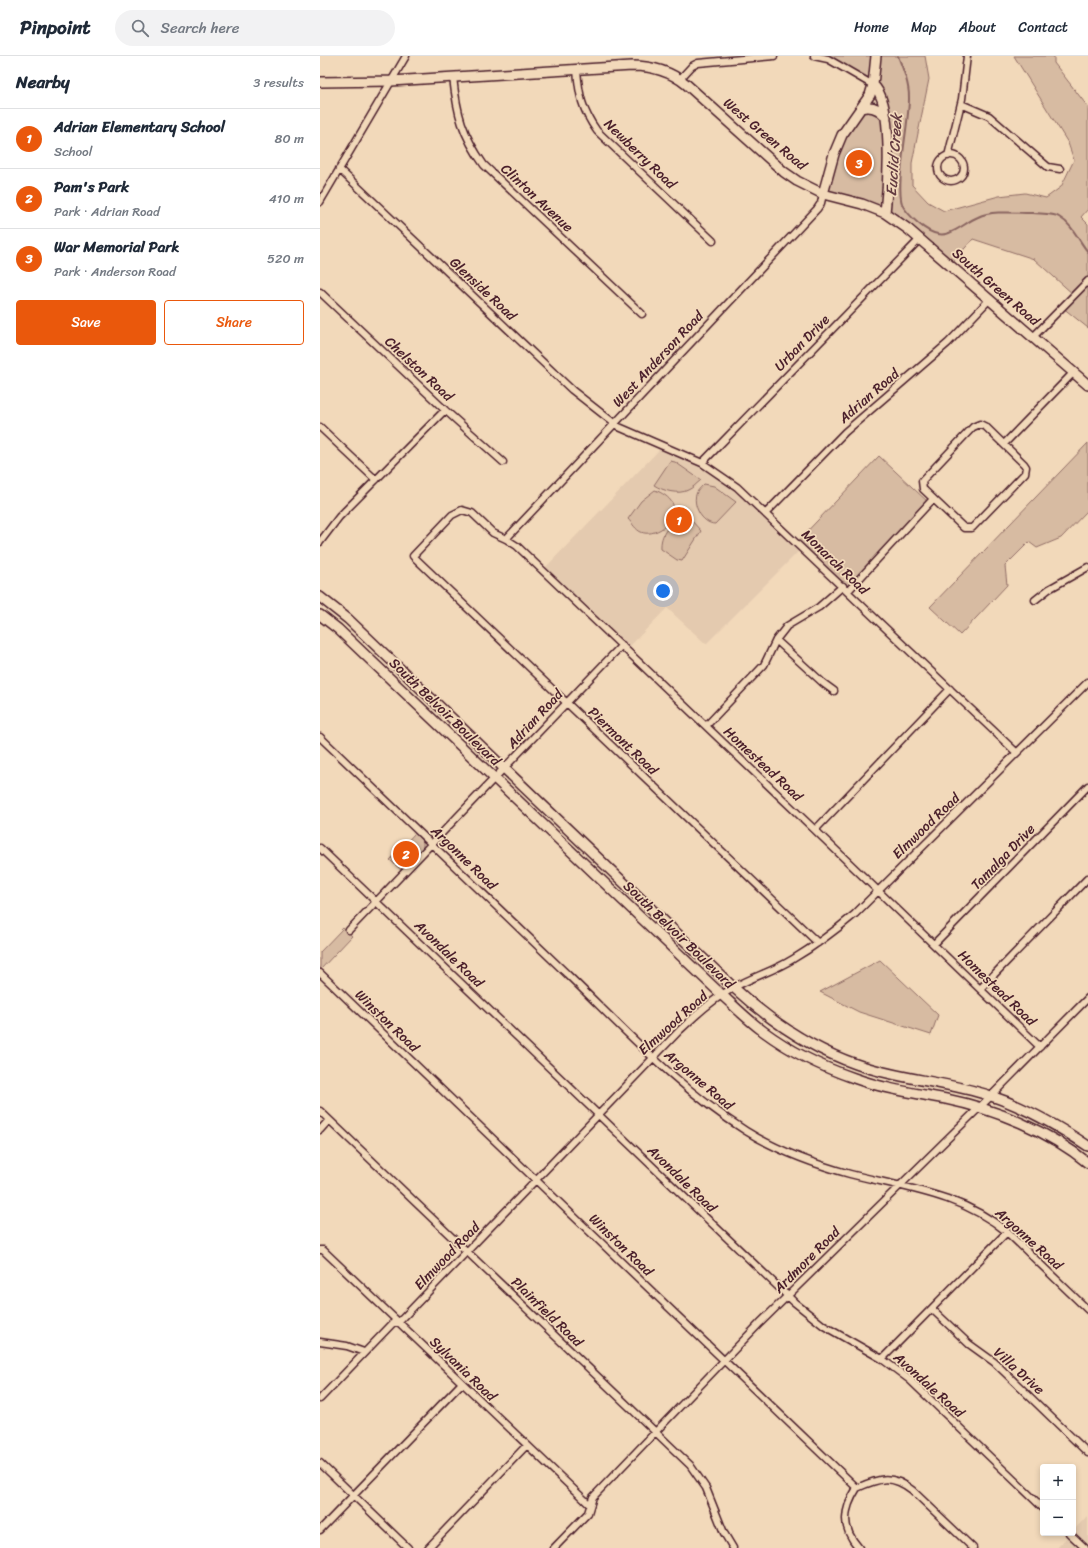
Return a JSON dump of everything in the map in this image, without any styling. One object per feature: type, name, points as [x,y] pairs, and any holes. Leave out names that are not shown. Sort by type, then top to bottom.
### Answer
[{"type":"street","points":[[320,202],[406,56]]},
{"type":"street","points":[[320,82],[391,81],[642,66],[660,70],[680,79],[692,66],[698,63],[774,56]]},
{"type":"street","points":[[814,56],[828,60],[873,85],[879,93],[886,117],[888,134],[885,213]]},
{"type":"street","points":[[823,194],[828,173],[839,141],[848,124],[868,99],[873,85],[876,56]]},
{"type":"street","points":[[948,156],[959,158],[963,166],[962,174],[958,179],[952,181],[944,179],[940,176],[938,170],[941,160],[948,156],[961,104],[967,56]]},
{"type":"street","name":"Newberry Road","points":[[577,70],[582,105],[586,115],[596,131],[713,241]]},
{"type":"street","name":"Clinton Avenue","points":[[453,77],[459,119],[467,139],[484,165],[642,314]]},
{"type":"street","name":"West Green Road","points":[[680,79],[784,172],[797,181],[823,194],[862,204],[885,213]]},
{"type":"street","points":[[961,104],[989,116],[1048,167],[1060,170]]},
{"type":"street","points":[[861,108],[870,106],[878,110],[886,117]]},
{"type":"street","name":"Glenside Road","points":[[339,170],[572,390],[613,424]]},
{"type":"street","name":"West Anderson Road","points":[[506,538],[818,209],[823,194]]},
{"type":"street","name":"South Green Road","points":[[885,213],[920,239],[1088,385]]},
{"type":"street","name":"Urban Drive","points":[[702,463],[920,239]]},
{"type":"street","points":[[1033,338],[1088,281]]},
{"type":"street","name":"Chelston Road","points":[[320,292],[502,462]]},
{"type":"street","name":"Adrian Road","points":[[766,513],[845,432],[944,347],[989,300]]},
{"type":"street","points":[[1004,444],[1073,373]]},
{"type":"street","points":[[320,542],[339,518],[445,410]]},
{"type":"street","name":"Monarch Road","points":[[613,424],[702,463],[738,487],[1017,753]]},
{"type":"street","points":[[977,425],[983,425],[1024,464],[1026,470],[1024,474],[972,528],[964,528],[933,499],[922,489],[922,481],[973,427],[977,425]]},
{"type":"street","points":[[320,427],[376,480]]},
{"type":"street","points":[[848,591],[933,499]]},
{"type":"street","name":"Homestead Road","points":[[413,556],[452,515],[462,510],[472,513],[492,533],[506,538],[517,546],[1040,1047]]},
{"type":"street","name":"Piermont Road","points":[[413,556],[818,943]]},
{"type":"street","points":[[1035,600],[1049,589],[1088,567]]},
{"type":"street","points":[[706,726],[764,665],[776,640],[787,626],[820,607],[843,586]]},
{"type":"street","name":"South Belvoir Boulevard","points":[[320,597],[348,619],[733,987],[775,1022],[836,1057],[878,1071],[991,1096],[1029,1112],[1063,1130],[1088,1147]]},
{"type":"street","name":"South Belvoir Boulevard","points":[[320,615],[338,629],[722,995],[763,1032],[822,1065],[854,1078],[878,1086],[913,1094],[946,1099],[1016,1121],[1050,1138],[1088,1163]]},
{"type":"street","points":[[776,640],[823,683],[834,691]]},
{"type":"street","name":"Adrian Road","points":[[349,930],[505,769],[622,645]]},
{"type":"street","name":"Elmwood Road","points":[[320,1399],[393,1322],[400,1321],[652,1057],[695,1016],[733,987],[766,973],[793,959],[818,943],[855,914],[877,890],[1088,682]]},
{"type":"street","points":[[815,830],[950,689]]},
{"type":"street","name":"Argonne Road","points":[[320,737],[652,1057],[715,1111],[748,1132],[778,1148],[814,1163],[850,1174],[935,1194],[960,1203],[993,1220],[1088,1310]]},
{"type":"street","name":"Tamalga Drive","points":[[934,944],[1088,786]]},
{"type":"street","name":"Avondale Road","points":[[320,848],[801,1309],[824,1326],[882,1359],[910,1380],[1040,1505]]},
{"type":"street","points":[[980,989],[1088,878]]},
{"type":"street","name":"Winston Road","points":[[320,973],[857,1488]]},
{"type":"street","name":"Ardmore Road","points":[[554,1548],[588,1512],[593,1497],[724,1360],[1088,998]]},
{"type":"street","name":"Plainfield Road","points":[[320,1111],[690,1465],[706,1488],[724,1533],[733,1548]]},
{"type":"street","points":[[320,1130],[329,1120]]},
{"type":"street","points":[[1080,1157],[1088,1147]]},
{"type":"street","points":[[882,1359],[1007,1232]]},
{"type":"street","name":"Sylvania Road","points":[[320,1250],[323,1250],[461,1384],[590,1505]]},
{"type":"street","name":"Villa Drive","points":[[932,1309],[969,1344],[994,1362],[1088,1453]]},
{"type":"street","points":[[320,1342],[347,1346],[364,1352]]},
{"type":"street","points":[[320,1530],[461,1384]]},
{"type":"street","points":[[428,1548],[526,1446]]},
{"type":"street","points":[[320,1463],[408,1548]]},
{"type":"street","points":[[859,1548],[849,1533],[845,1520],[848,1503],[857,1488],[870,1482],[882,1479],[892,1479],[902,1483],[912,1490],[973,1548]]},
{"type":"street","points":[[1072,1536],[1085,1548]]},
{"type":"shaded area","points":[[814,56],[925,56],[929,79],[912,163],[912,185],[928,202],[944,211],[999,196],[1025,193],[1046,198],[1061,187],[1074,160],[1068,143],[1014,56],[1054,56],[1054,63],[1088,107],[1088,209],[1081,217],[1088,224],[1088,328],[1062,307],[1074,295],[1034,259],[973,239],[950,265],[896,220],[823,194],[837,146],[861,108],[883,113],[878,91],[844,69]]},
{"type":"shaded area","points":[[1088,443],[1088,510],[1061,538],[1037,548],[1029,542],[1005,566],[1007,585],[960,635],[930,607]]},
{"type":"shaded area","points":[[661,448],[696,464],[727,484],[799,551],[706,644],[667,608],[630,646],[616,636],[545,568]]},
{"type":"shaded area","points":[[879,456],[929,503],[848,591],[797,542]]},
{"type":"shaded area","points":[[670,461],[675,462],[701,480],[690,489],[680,492],[666,491],[654,485]]},
{"type":"shaded area","points":[[704,484],[714,486],[736,502],[715,524],[706,521],[702,517],[695,502],[697,492]]},
{"type":"shaded area","points":[[655,490],[667,497],[673,505],[674,513],[664,527],[657,531],[648,533],[641,532],[628,519],[641,501]]},
{"type":"shaded area","points":[[683,519],[690,519],[701,531],[682,561],[677,560],[661,549],[661,544],[666,530],[674,523]]},
{"type":"shaded area","points":[[415,833],[423,842],[423,847],[402,871],[390,860]]},
{"type":"shaded area","points":[[343,928],[352,936],[320,970],[320,952]]},
{"type":"shaded area","points":[[880,960],[938,1015],[931,1035],[859,1012],[820,992]]},
{"type":"shaded area","points":[[1088,1515],[1088,1548],[1057,1548],[1068,1536],[1076,1536],[1076,1528]]},
{"type":"waterway","name":"Euclid Creek","points":[[898,56],[904,71],[909,92],[909,108],[901,173],[901,200],[904,208],[913,218],[924,228],[936,234],[943,234],[949,233],[978,217],[990,213],[1012,212],[1053,215],[1059,217],[1068,224],[1088,252]]},
{"type":"place","name":"War Memorial Park","points":[[859,163]]},
{"type":"place","name":"Adrian Elementary School","points":[[679,520]]},
{"type":"place","name":"Pam's Park","points":[[406,854]]}]
